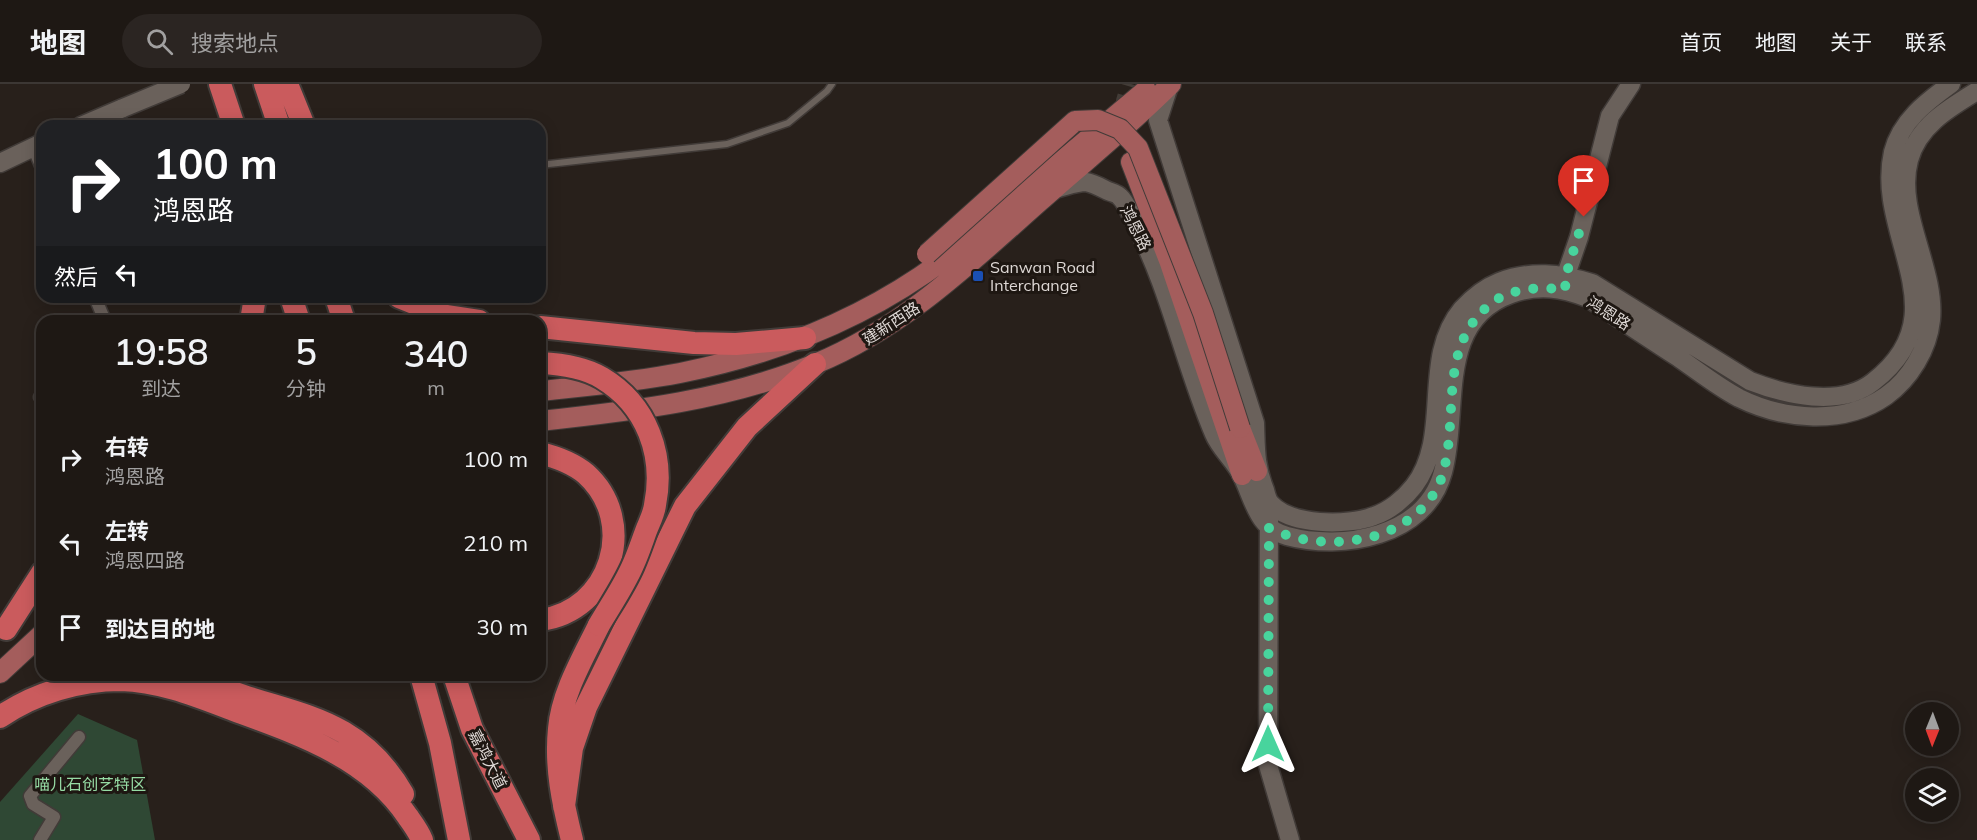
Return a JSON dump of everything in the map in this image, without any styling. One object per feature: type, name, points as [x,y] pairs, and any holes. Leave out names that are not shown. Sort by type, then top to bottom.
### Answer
[{"type":"highway","points":[[220,84],[231,120]]},
{"type":"highway","points":[[265,84],[277,120]]},
{"type":"highway","points":[[287,84],[302,120]]},
{"type":"highway","points":[[414,303],[444,315]]},
{"type":"highway","points":[[546,328],[694,343]]},
{"type":"highway","points":[[546,341],[736,344],[805,338]]},
{"type":"highway","points":[[546,363],[581,369],[602,378],[619,391],[639,412],[645,421],[655,449],[658,482],[655,507],[633,567],[599,625],[570,686],[559,727],[557,759],[572,840]]},
{"type":"highway","points":[[564,806],[572,748],[586,707],[685,506],[747,427],[815,364]]},
{"type":"highway","points":[[546,455],[568,462],[584,472],[597,486],[605,498],[613,528],[610,559],[597,588],[584,602],[570,611],[546,619]]},
{"type":"highway","points":[[3,632],[36,582]]},
{"type":"highway","points":[[0,717],[18,706],[53,691],[89,683],[112,681]]},
{"type":"highway","points":[[134,681],[170,687],[295,733],[345,759],[389,791],[422,838]]},
{"type":"highway","points":[[207,681],[317,719],[361,743],[385,766],[395,780],[422,838]]},
{"type":"highway","points":[[423,681],[440,743],[459,840]]},
{"type":"highway","name":"嘉鸿大道","points":[[456,681],[472,729],[529,840]]},
{"type":"main road","points":[[95,120],[182,84]]},
{"type":"main road","points":[[1566,282],[1610,116],[1631,84]]},
{"type":"main road","name":"鸿恩路","points":[[1054,189],[1087,182],[1120,196],[1148,247],[1215,436],[1249,473],[1269,502],[1284,513],[1302,519],[1325,522],[1353,521],[1375,516],[1398,503],[1414,487],[1426,466],[1432,443],[1443,343],[1454,320],[1470,301],[1489,286],[1515,276],[1534,274],[1566,282],[1592,283],[1750,381],[1773,390],[1797,395],[1823,396],[1846,393],[1868,386],[1900,357],[1910,337],[1914,315],[1914,292],[1893,202],[1891,168],[1893,153],[1898,138],[1911,118],[1951,84]]},
{"type":"main road","name":"鸿恩路","points":[[1164,85],[1158,120],[1255,423],[1249,473],[1258,516],[1269,528],[1285,536],[1326,543],[1375,536],[1415,515],[1432,497],[1443,474],[1448,445],[1454,371],[1459,348],[1467,328],[1496,299],[1517,292],[1566,282],[1738,397],[1781,413],[1804,417],[1854,412],[1895,390],[1909,374],[1927,338],[1931,320],[1929,286],[1911,216],[1906,179],[1908,161],[1913,147],[1931,123],[1945,111],[1977,91]]},
{"type":"main road","name":"建新西路","points":[[546,420],[628,412],[715,396],[756,385],[815,364],[887,327],[939,291],[1095,155],[1164,85]]},
{"type":"main road","name":"建新西路","points":[[546,390],[678,373],[762,353],[805,338],[854,315],[918,279],[945,259],[1138,97],[1164,85]]},
{"type":"main road","points":[[854,315],[927,254],[1075,122],[1098,120],[1120,129],[1138,148],[1203,313],[1240,428],[1249,473]]},
{"type":"main road","points":[[0,163],[36,146]]},
{"type":"main road","points":[[1131,162],[1249,473]]},
{"type":"main road","points":[[1269,502],[1268,765],[1290,840]]},
{"type":"main road","points":[[3,632],[36,601]]},
{"type":"main road","points":[[0,674],[36,640]]},
{"type":"street","points":[[40,840],[54,817],[33,804],[30,796],[79,737]]},
{"type":"lane","points":[[546,164],[727,144],[788,123],[832,84]]},
{"type":"green space","name":"喵儿石创艺特区","points":[[78,714],[137,740],[155,840],[0,840],[0,802]]},
{"type":"tunnel","points":[[1127,116],[1126,101],[1131,84]]},
{"type":"place","name":"Sanwan Road Interchange","points":[[978,276]]},
{"type":"route","points":[[1268,744],[1269,528],[1285,536],[1303,540],[1326,543],[1351,541],[1375,536],[1415,515],[1432,497],[1443,474],[1448,445],[1454,371],[1459,348],[1467,328],[1496,299],[1544,287],[1565,290],[1566,275],[1584,217]]}]
